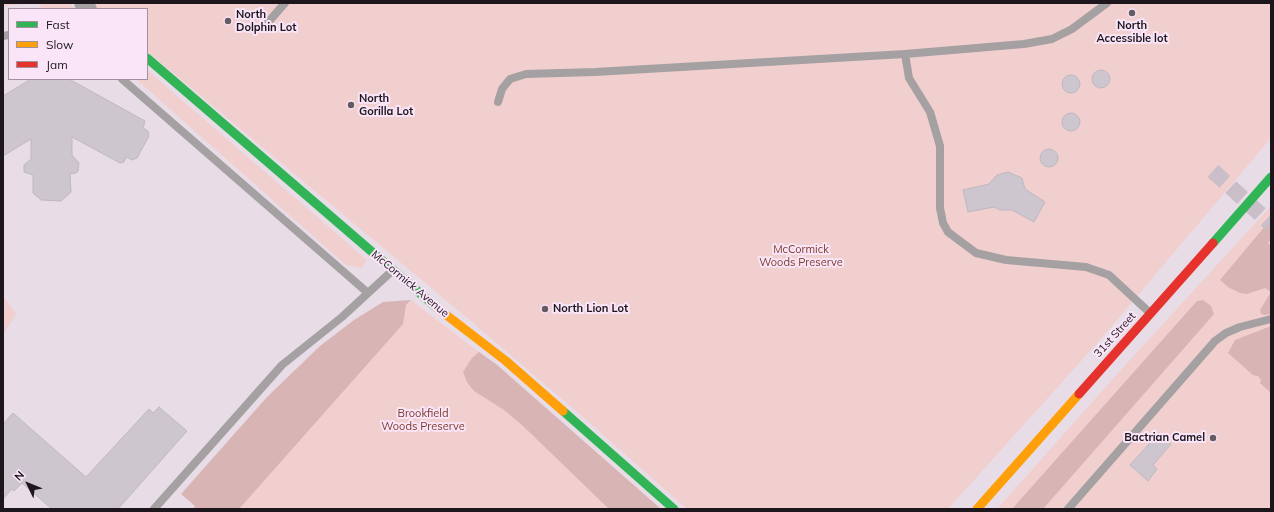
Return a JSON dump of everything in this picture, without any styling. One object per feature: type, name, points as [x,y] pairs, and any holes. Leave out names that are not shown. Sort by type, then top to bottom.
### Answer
[{"type":"street","name":"McCormick Avenue","points":[[148,59],[444,314],[506,361],[674,509]]},
{"type":"street","name":"31st Street","points":[[977,509],[1271,177]]},
{"type":"lane","points":[[263,28],[285,3]]},
{"type":"lane","points":[[498,102],[502,89],[510,79],[526,74],[595,72],[905,54],[1024,44],[1052,39],[1072,29],[1107,3]]},
{"type":"lane","points":[[905,54],[909,78],[930,112],[940,146],[940,208],[943,223],[948,232],[976,253],[1006,260],[1086,267],[1109,275],[1150,313]]},
{"type":"lane","points":[[123,80],[368,293]]},
{"type":"lane","points":[[154,509],[282,365],[342,317],[393,270]]},
{"type":"lane","points":[[1068,509],[1215,341],[1226,333],[1240,327],[1271,319]]},
{"type":"green space","points":[[3,3],[37,3],[3,6]]},
{"type":"green space","points":[[37,3],[69,3],[75,8],[42,8]]},
{"type":"green space","name":"McCormick Woods Preserve","points":[[91,3],[1271,3],[1271,138],[1100,340],[948,509],[687,509],[583,417],[466,317],[148,52],[148,8],[97,8]]},
{"type":"green space","points":[[148,71],[367,260],[362,268],[346,265],[137,80],[148,80]]},
{"type":"green space","points":[[1271,206],[1271,509],[997,509],[1118,373]]},
{"type":"green space","points":[[3,296],[16,314],[3,335]]},
{"type":"green space","name":"Brookfield Woods Preserve","points":[[411,300],[479,352],[661,509],[224,509]]},
{"type":"shaded area","points":[[1271,219],[1271,240],[1268,243],[1271,246],[1271,292],[1265,288],[1247,294],[1240,293],[1228,287],[1220,280]]},
{"type":"shaded area","points":[[1271,292],[1271,314],[1261,314],[1260,310]]},
{"type":"shaded area","points":[[411,300],[406,305],[403,324],[239,509],[193,509],[195,506],[181,494],[267,397],[320,346],[354,320],[383,302]]},
{"type":"shaded area","points":[[1203,300],[1211,306],[1214,314],[1043,509],[1012,509],[1197,301]]},
{"type":"shaded area","points":[[1271,326],[1271,393],[1260,383],[1261,380],[1258,376],[1253,375],[1228,353],[1235,340]]},
{"type":"shaded area","points":[[479,352],[496,364],[661,509],[609,509],[522,425],[504,410],[474,391],[467,382],[463,372],[472,358]]},
{"type":"building","points":[[1101,70],[1107,73],[1110,79],[1107,85],[1101,88],[1095,85],[1092,79],[1095,73]]},
{"type":"building","points":[[1071,75],[1077,78],[1080,84],[1077,90],[1071,93],[1065,90],[1062,84],[1065,78]]},
{"type":"building","points":[[29,80],[71,80],[145,121],[143,128],[148,131],[149,136],[137,158],[132,160],[126,157],[124,162],[120,163],[72,137],[72,155],[79,163],[78,171],[70,174],[71,192],[61,201],[41,200],[33,193],[33,175],[24,172],[24,165],[31,159],[31,139],[3,156],[3,96]]},
{"type":"building","points":[[1071,113],[1075,114],[1079,118],[1079,126],[1075,130],[1071,131],[1067,130],[1063,126],[1062,122],[1063,118],[1067,114]]},
{"type":"building","points":[[1049,149],[1055,152],[1058,158],[1055,164],[1049,167],[1043,164],[1040,158],[1043,152]]},
{"type":"building","points":[[1008,172],[1022,178],[1025,189],[1045,202],[1034,222],[1012,210],[1000,210],[994,207],[968,212],[963,190],[989,184],[997,175]]},
{"type":"building","points":[[159,407],[187,431],[118,509],[52,509],[22,483],[14,491],[12,489],[3,499],[3,424],[13,413],[86,477],[149,409],[153,413]]},
{"type":"building","points":[[1159,433],[1171,444],[1153,465],[1157,469],[1148,481],[1130,465]]},
{"type":"tunnel","points":[[1213,171],[1271,224]]},
{"type":"traffic: fast","points":[[148,59],[436,307]]},
{"type":"traffic: fast","points":[[1213,243],[1271,177]]},
{"type":"traffic: fast","points":[[563,411],[674,509]]},
{"type":"traffic: slow","points":[[436,307],[506,361],[563,411]]},
{"type":"traffic: slow","points":[[977,509],[1079,394]]},
{"type":"traffic: jam","points":[[1079,394],[1213,243]]},
{"type":"place","name":"North Accessible lot","points":[[1132,13]]},
{"type":"place","name":"North Dolphin Lot","points":[[228,21]]},
{"type":"place","name":"North Gorilla Lot","points":[[351,105]]},
{"type":"place","name":"North Lion Lot","points":[[545,309]]},
{"type":"place","name":"Bactrian Camel","points":[[1213,438]]}]
